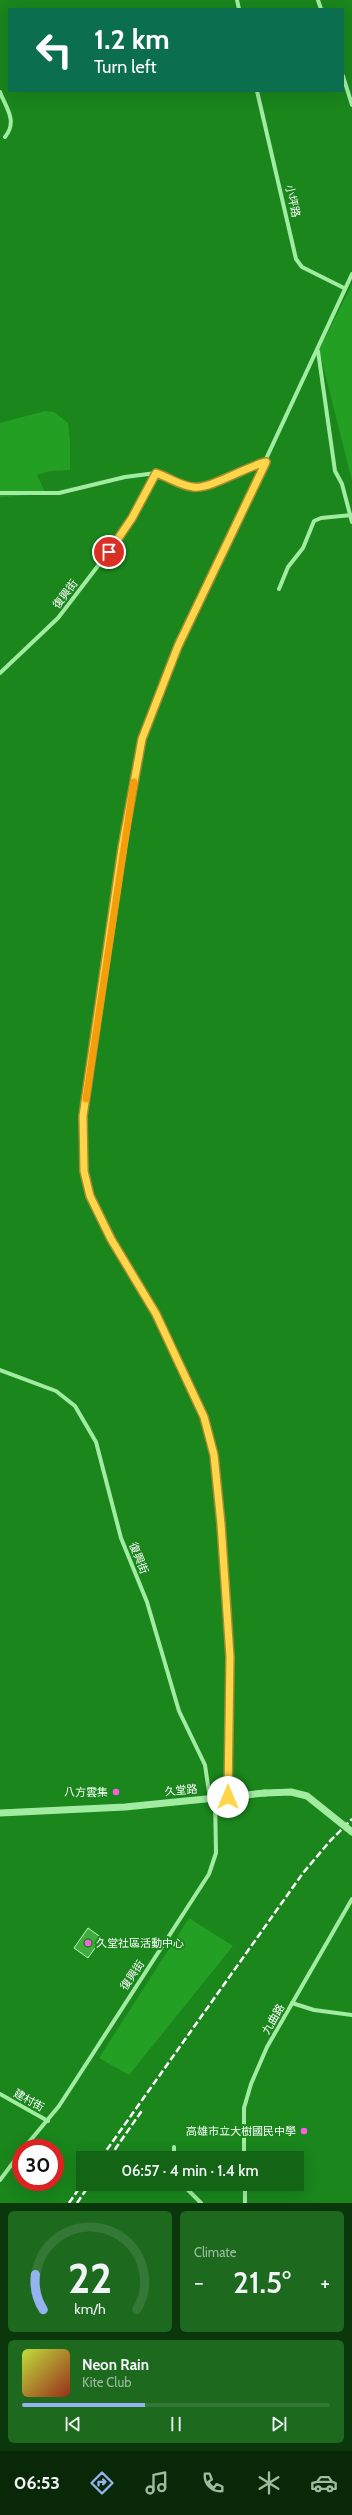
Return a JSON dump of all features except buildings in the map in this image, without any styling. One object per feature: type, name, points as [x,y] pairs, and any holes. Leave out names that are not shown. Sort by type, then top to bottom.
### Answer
[{"type":"street","points":[[344,79],[352,105]]},
{"type":"street","points":[[0,92],[12,121],[12,129],[5,136]]},
{"type":"street","name":"小坪路","points":[[257,92],[296,259],[302,268],[344,288]]},
{"type":"street","points":[[228,1797],[230,1657],[221,1524],[214,1455],[204,1417],[162,1327],[111,1239],[90,1196],[84,1171],[83,1116],[122,848],[142,739],[178,646],[318,351],[344,288],[352,274]]},
{"type":"street","points":[[318,351],[334,471],[342,484],[352,522]]},
{"type":"street","points":[[0,493],[60,493],[125,477],[156,473],[196,488],[209,485],[252,465],[266,462]]},
{"type":"street","name":"復興街","points":[[0,673],[49,628],[62,612],[117,540],[142,501],[156,473]]},
{"type":"street","points":[[279,589],[288,567],[303,548],[314,521],[321,518],[351,515]]},
{"type":"street","name":"復興街","points":[[0,1370],[56,1391],[75,1406],[96,1442],[121,1538],[147,1602],[179,1711],[205,1765],[212,1798],[216,1853],[209,1874],[48,2121],[38,2129],[31,2139]]},
{"type":"street","name":"久堂路","points":[[0,1813],[125,1806],[291,1792],[307,1796],[352,1832]]},
{"type":"street","name":"九曲路","points":[[244,2151],[244,2108],[251,2084],[267,2047],[352,1899]]},
{"type":"street","points":[[292,2003],[314,2010],[352,2015]]},
{"type":"street","name":"建村街","points":[[0,2094],[48,2121]]},
{"type":"street","points":[[0,2180],[12,2164]]},
{"type":"street","points":[[189,2191],[201,2203]]},
{"type":"street","points":[[245,2191],[245,2203]]},
{"type":"green space","points":[[352,285],[352,481],[319,349]]},
{"type":"green space","points":[[45,411],[54,412],[68,423],[70,441],[70,470],[50,471],[37,475],[46,494],[0,497],[0,423]]},
{"type":"green space","points":[[189,1918],[233,1946],[129,2075],[99,2058]]},
{"type":"railway","points":[[106,2151],[303,1873],[330,1841],[352,1819]]},
{"type":"railway","points":[[114,2151],[143,2109]]},
{"type":"railway","points":[[69,2203],[77,2191]]},
{"type":"railway","points":[[77,2203],[85,2191]]},
{"type":"slow traffic","points":[[86,1099],[122,848],[134,782]]},
{"type":"place","name":"八方雲集","points":[[116,1792]]},
{"type":"place","name":"久堂社區活動中心","points":[[88,1943]]},
{"type":"place","name":"高雄市立大樹國民中學","points":[[304,2131]]},
{"type":"route","points":[[109,552],[132,518],[156,473],[196,488],[209,485],[252,465],[266,462],[217,561],[178,646],[149,717],[142,739],[122,848],[83,1116],[84,1171],[90,1196],[111,1239],[156,1314],[204,1417],[214,1455],[221,1524],[225,1608],[230,1657],[228,1797]]}]
